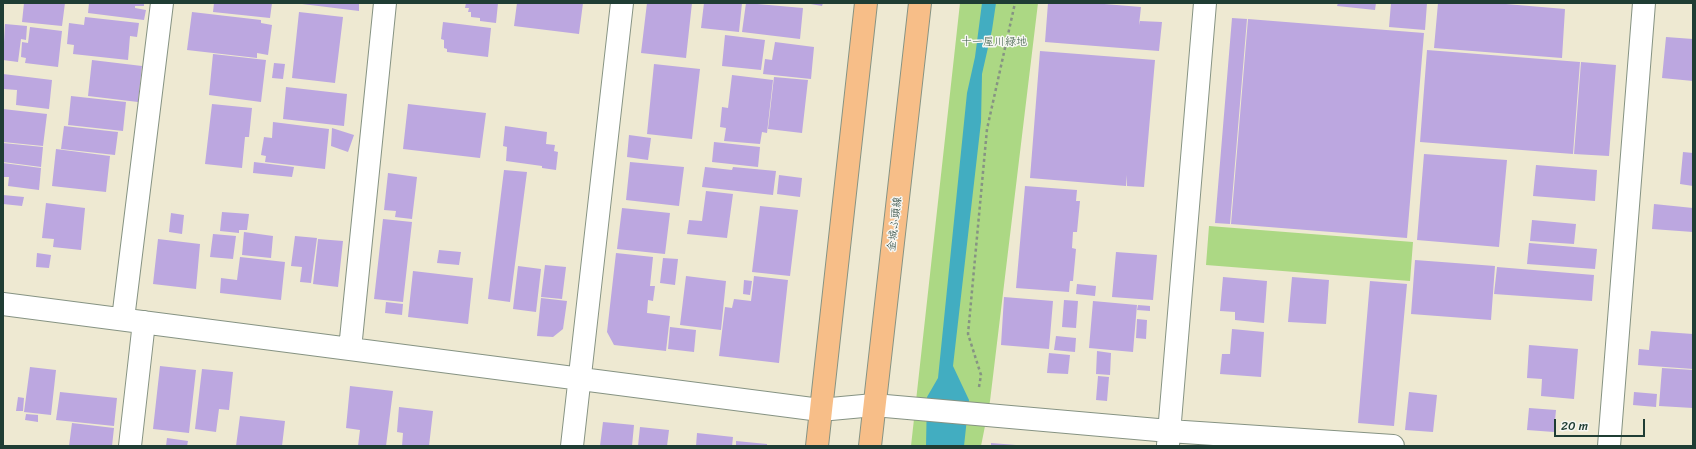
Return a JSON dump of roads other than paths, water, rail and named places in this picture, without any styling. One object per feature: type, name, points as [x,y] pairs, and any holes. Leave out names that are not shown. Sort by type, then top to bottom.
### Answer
[{"type":"main road","points":[[816,446],[866,3]]},
{"type":"main road","name":"金城ふ頭線","points":[[870,446],[920,3]]},
{"type":"street","points":[[130,446],[134,321],[162,3]]},
{"type":"street","points":[[350,349],[385,3]]},
{"type":"street","points":[[572,446],[622,3]]},
{"type":"street","points":[[1169,438],[1204,3]]},
{"type":"street","points":[[1609,446],[1644,3]]},
{"type":"street","points":[[3,304],[820,410],[874,405],[974,414],[1169,438],[1393,446]]},
{"type":"water","points":[[982,3],[996,3],[992,30],[982,74],[981,122],[953,366],[969,400],[964,446],[926,446],[927,397],[938,378],[967,93],[975,57]]},
{"type":"park label","name":"十一屋川緑地","points":[[994,42]]}]
